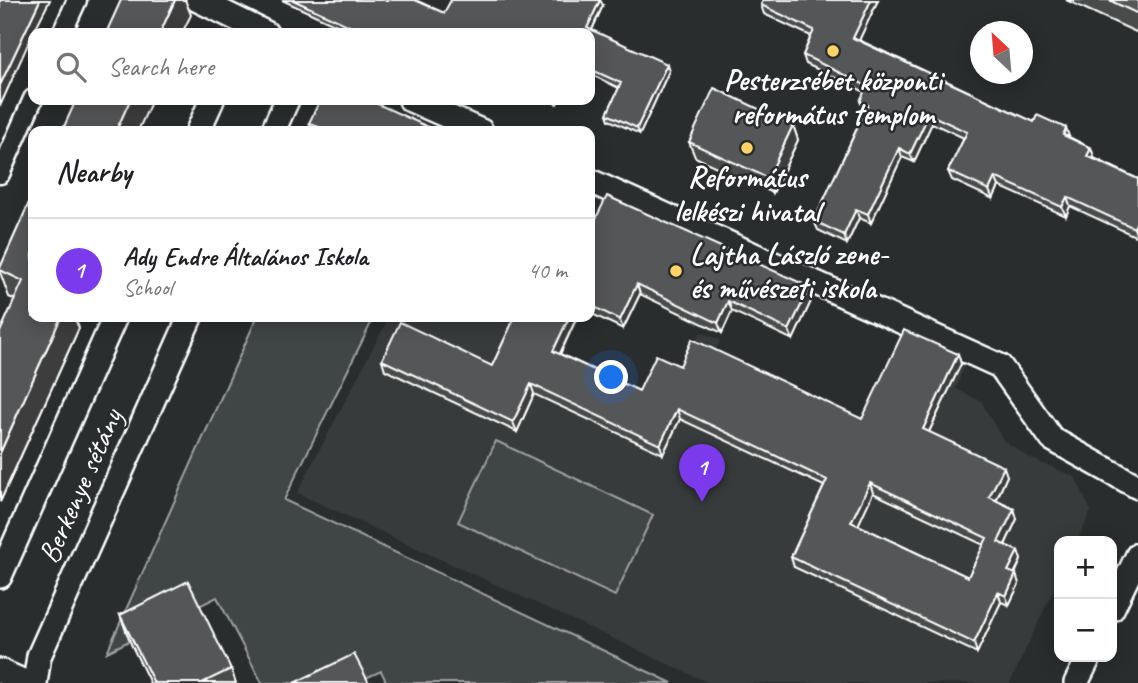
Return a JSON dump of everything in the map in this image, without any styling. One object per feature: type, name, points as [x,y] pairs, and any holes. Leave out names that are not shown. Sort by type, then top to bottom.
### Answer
[{"type":"street","points":[[64,28],[77,0]]},
{"type":"street","points":[[198,0],[249,28]]},
{"type":"street","points":[[0,174],[30,105]]},
{"type":"street","points":[[200,126],[210,105]]},
{"type":"street","points":[[275,126],[285,105]]},
{"type":"street","points":[[422,105],[470,126]]},
{"type":"street","points":[[595,183],[1000,366],[1052,439],[1138,487]]},
{"type":"street","name":"Berkenye sétány","points":[[0,576],[113,322]]},
{"type":"street","name":"Berkenye sétány","points":[[35,683],[39,656],[188,322]]},
{"type":"street","points":[[1117,599],[1138,555]]},
{"type":"street","points":[[1076,683],[1086,662]]},
{"type":"street","points":[[0,671],[27,683]]},
{"type":"shaded area","points":[[255,322],[372,322],[284,500],[672,683],[387,683],[381,671],[355,683],[262,683],[217,597],[107,652]]},
{"type":"shaded area","points":[[386,322],[578,322],[560,359],[640,398],[681,372],[701,332],[720,340],[715,352],[861,422],[903,334],[965,363],[956,389],[981,401],[1003,440],[1030,458],[1075,477],[1091,511],[1079,536],[1054,536],[1054,589],[1010,683],[709,683],[297,493]]},
{"type":"shaded area","points":[[496,441],[653,515],[615,596],[458,522]]},
{"type":"building","points":[[0,0],[40,0],[0,85]]},
{"type":"building","points":[[121,0],[175,0],[162,28],[108,28]]},
{"type":"building","points":[[293,0],[415,0],[444,13],[451,0],[600,0],[587,28],[354,28]]},
{"type":"building","points":[[763,0],[871,0],[853,38],[1034,122],[1037,115],[1066,128],[1063,135],[1091,148],[1087,156],[1138,179],[1138,219],[1134,228],[1067,197],[1062,207],[995,177],[989,190],[948,171],[967,132],[929,114],[910,154],[899,148],[868,214],[856,209],[844,235],[814,221],[868,105],[860,101],[867,86],[803,55],[814,30],[761,5]]},
{"type":"building","points":[[1109,0],[1138,0],[1138,14]]},
{"type":"building","points":[[595,32],[667,64],[637,128],[607,114],[621,83],[595,71]]},
{"type":"building","name":"Református lelkészi hivatal","points":[[714,88],[793,125],[768,178],[689,142]]},
{"type":"building","points":[[74,105],[128,105],[118,126],[64,126]]},
{"type":"building","points":[[318,105],[380,105],[426,126],[316,126],[309,123]]},
{"type":"building","name":"Lajtha László zene- és művészeti iskola","points":[[607,196],[810,287],[789,330],[728,301],[718,323],[637,284],[620,320],[595,308],[595,220]]},
{"type":"building","points":[[28,205],[28,322],[59,322],[0,453],[0,332],[23,281],[0,268]]},
{"type":"building","points":[[400,322],[492,366],[513,322],[567,322],[553,351],[639,391],[656,355],[680,366],[692,339],[862,419],[904,330],[958,354],[923,429],[1004,467],[989,497],[1014,509],[998,542],[1018,551],[1008,571],[1016,574],[1006,596],[998,592],[974,643],[791,557],[827,480],[677,409],[660,445],[531,384],[513,422],[382,360]],"holes":[[[870,483],[987,538],[968,577],[851,522]]]},
{"type":"building","points":[[188,581],[231,669],[202,683],[154,683],[120,615]]},
{"type":"building","points":[[354,654],[369,683],[294,683]]},
{"type":"place","name":"Pesterzsébet központi református templom","points":[[833,51]]},
{"type":"place","name":"Református lelkészi hivatal","points":[[747,148]]},
{"type":"place","name":"Lajtha László zene- és művészeti iskola","points":[[676,271]]},
{"type":"place","name":"Ady Endre Általános Iskola","points":[[702,502]]}]
